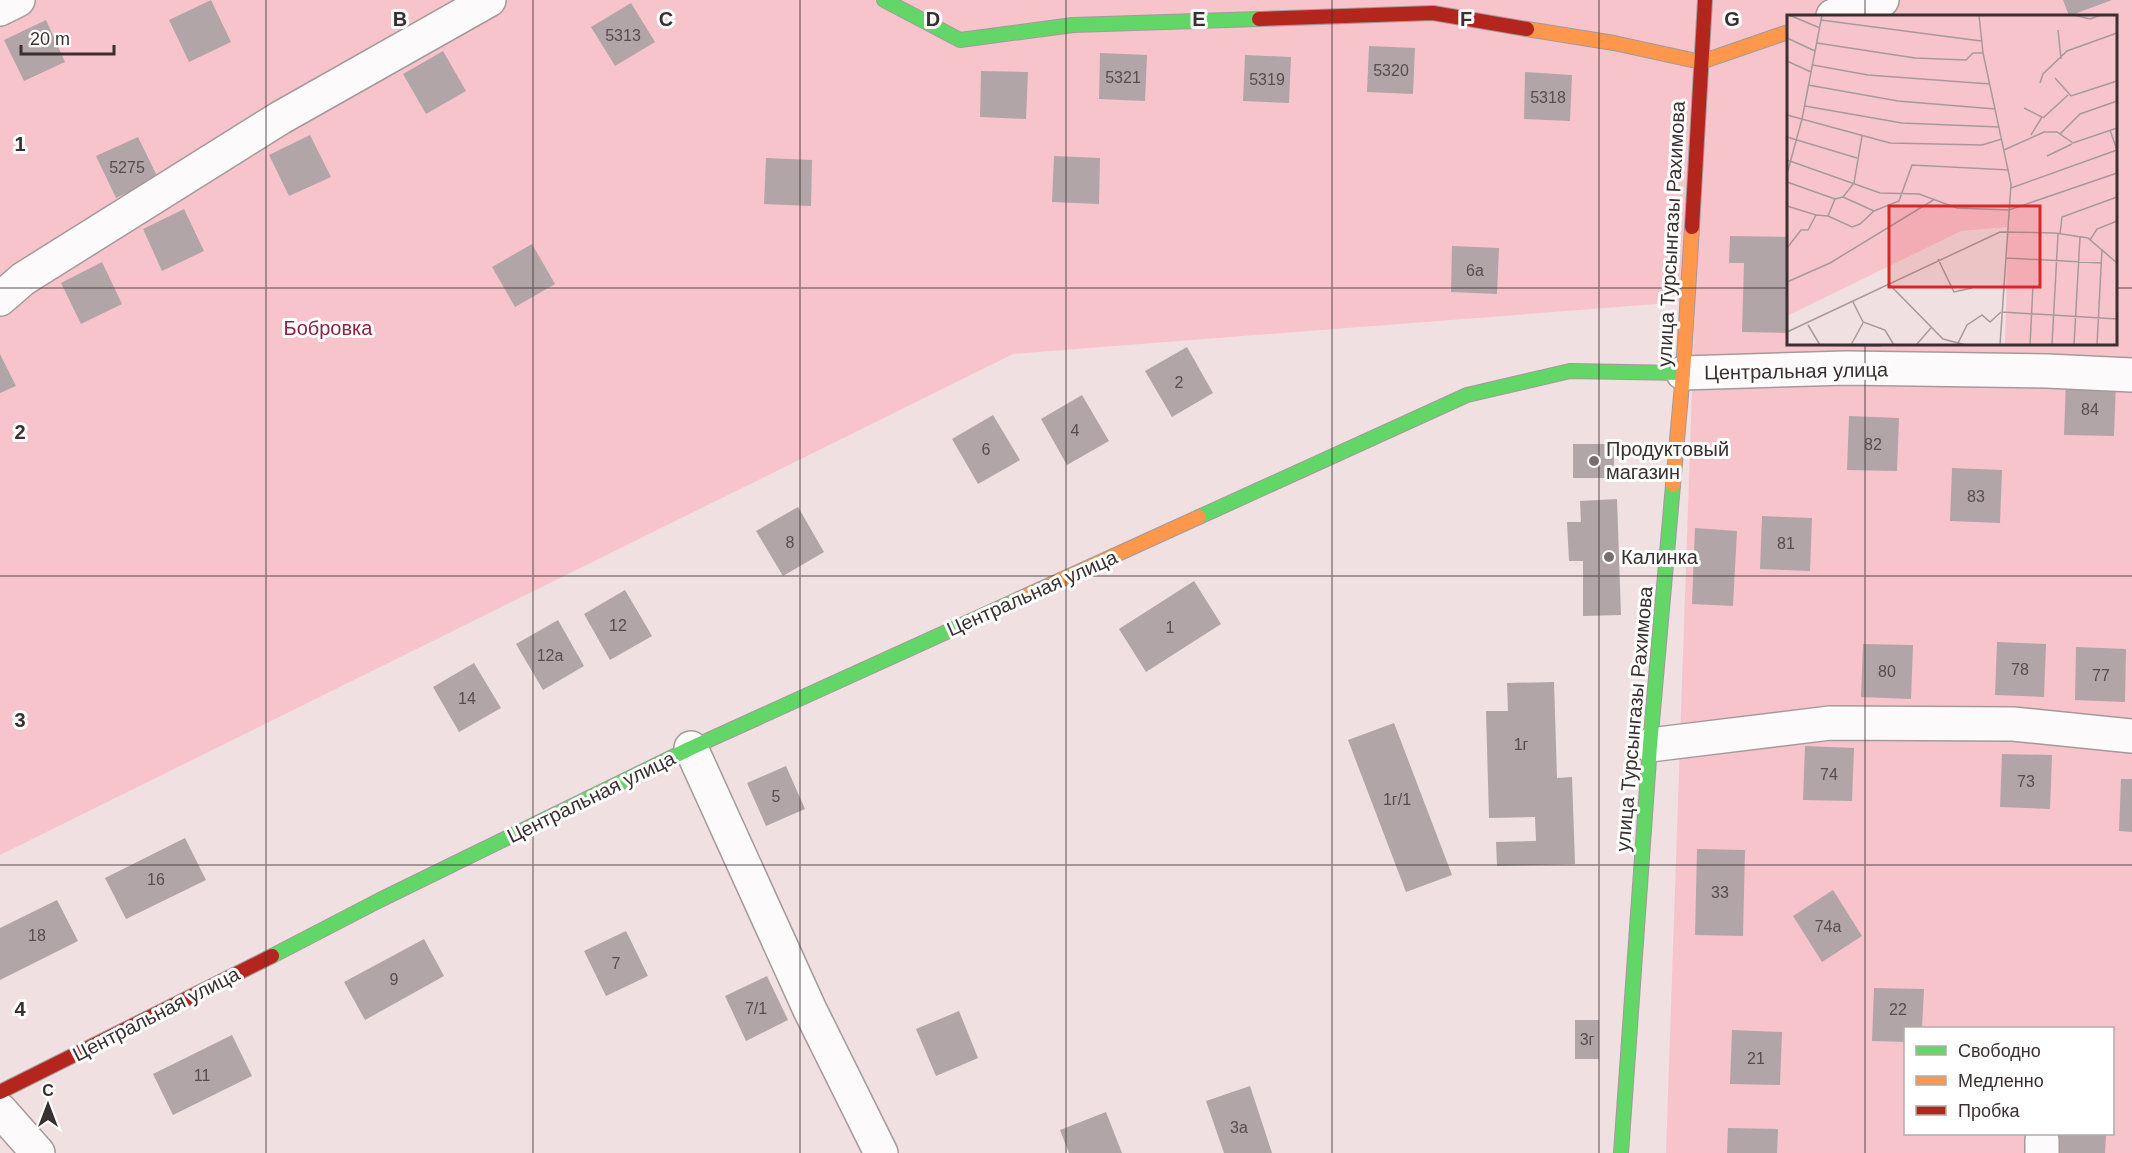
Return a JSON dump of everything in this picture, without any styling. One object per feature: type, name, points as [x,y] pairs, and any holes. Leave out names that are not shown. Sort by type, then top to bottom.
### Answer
[{"type":"street","points":[[0,9],[18,0]]},
{"type":"street","points":[[0,299],[23,279],[280,118],[489,0]]},
{"type":"street","points":[[884,0],[960,40],[1073,25],[1433,13],[1614,43],[1701,62],[1787,32]]},
{"type":"street","name":"улица Турсынгазы Рахимова","points":[[1621,1153],[1650,745],[1683,373],[1705,0]]},
{"type":"street","points":[[1836,15],[1882,0]]},
{"type":"street","name":"Центральная улица","points":[[0,1092],[380,900],[691,748],[1467,395],[1570,371],[1683,373],[1846,368],[2047,371],[2132,375]]},
{"type":"street","points":[[1650,745],[1830,723],[2013,724],[2132,736]]},
{"type":"street","points":[[691,748],[810,1010],[881,1153]]},
{"type":"street","points":[[0,1110],[38,1153]]},
{"type":"green space","name":"Бобровка","points":[[0,0],[2132,0],[2132,1153],[1666,1153],[1695,301],[1013,354],[0,855]]},
{"type":"building","points":[[211,0],[231,42],[189,62],[169,20]]},
{"type":"building","points":[[2063,0],[2112,0],[2072,15],[2069,15]]},
{"type":"building","points":[[631,3],[655,42],[615,66],[591,27]]},
{"type":"building","points":[[46,20],[65,62],[24,81],[4,40]]},
{"type":"building","points":[[1369,46],[1415,48],[1413,94],[1367,92]]},
{"type":"building","points":[[443,51],[466,91],[426,114],[403,74]]},
{"type":"building","points":[[1100,53],[1147,55],[1145,101],[1099,99]]},
{"type":"building","points":[[1245,55],[1291,57],[1289,103],[1243,101]]},
{"type":"building","points":[[981,71],[1028,72],[1026,119],[980,117]]},
{"type":"building","points":[[1525,72],[1572,75],[1570,121],[1524,119]]},
{"type":"building","points":[[310,135],[331,177],[289,196],[269,155]]},
{"type":"building","points":[[138,137],[158,178],[116,198],[96,156]]},
{"type":"building","points":[[1054,156],[1100,158],[1099,204],[1052,202]]},
{"type":"building","points":[[766,158],[812,160],[811,206],[764,204]]},
{"type":"building","points":[[184,209],[204,251],[162,271],[143,229]]},
{"type":"building","points":[[1730,236],[1787,237],[1787,333],[1742,332],[1744,263],[1729,263]]},
{"type":"building","points":[[532,244],[555,284],[515,307],[492,267]]},
{"type":"building","points":[[1452,246],[1499,248],[1497,294],[1451,292]]},
{"type":"building","points":[[102,262],[122,304],[81,324],[61,283]]},
{"type":"building","points":[[1881,345],[1881,347],[1831,346]]},
{"type":"building","points":[[1187,347],[1213,393],[1172,417],[1145,371]]},
{"type":"building","points":[[0,354],[16,386],[0,393]]},
{"type":"building","points":[[2066,381],[2116,383],[2114,436],[2064,435]]},
{"type":"building","points":[[1082,395],[1109,441],[1067,465],[1041,419]]},
{"type":"building","points":[[993,415],[1020,460],[978,484],[952,439]]},
{"type":"building","points":[[1849,416],[1899,418],[1897,471],[1847,470]]},
{"type":"building","name":"Продуктовый магазин","points":[[1573,444],[1614,444],[1614,478],[1573,478]]},
{"type":"building","points":[[1952,468],[2002,470],[2000,523],[1950,521]]},
{"type":"building","points":[[1617,499],[1621,615],[1583,616],[1583,561],[1569,561],[1567,522],[1581,522],[1580,501]]},
{"type":"building","points":[[798,507],[824,552],[783,576],[756,531]]},
{"type":"building","points":[[1762,516],[1812,518],[1810,571],[1760,569]]},
{"type":"building","points":[[1695,528],[1737,531],[1733,606],[1692,604]]},
{"type":"building","points":[[1194,581],[1221,624],[1146,672],[1119,629]]},
{"type":"building","points":[[625,590],[652,636],[610,660],[584,614]]},
{"type":"building","points":[[558,620],[584,666],[543,690],[516,644]]},
{"type":"building","points":[[1997,642],[2046,644],[2044,697],[1995,695]]},
{"type":"building","points":[[1863,644],[1913,645],[1911,699],[1861,697]]},
{"type":"building","points":[[2076,647],[2126,649],[2125,702],[2075,700]]},
{"type":"building","points":[[474,663],[501,708],[459,732],[433,687]]},
{"type":"building","points":[[1554,682],[1557,778],[1572,777],[1575,864],[1497,866],[1496,842],[1536,841],[1535,817],[1489,818],[1486,711],[1508,711],[1507,683]]},
{"type":"building","points":[[1394,723],[1452,875],[1406,892],[1348,740]]},
{"type":"building","points":[[1805,746],[1854,748],[1852,801],[1803,800]]},
{"type":"building","points":[[2002,754],[2052,755],[2050,809],[2000,807]]},
{"type":"building","points":[[786,766],[805,809],[766,826],[747,783]]},
{"type":"building","points":[[2121,779],[2132,779],[2132,832],[2119,831]]},
{"type":"building","points":[[185,838],[206,880],[126,919],[105,878]]},
{"type":"building","points":[[1697,849],[1745,850],[1743,936],[1695,935]]},
{"type":"building","points":[[1833,890],[1862,936],[1822,962],[1793,916]]},
{"type":"building","points":[[57,900],[78,941],[0,980],[0,928]]},
{"type":"building","points":[[626,931],[648,976],[606,996],[584,951]]},
{"type":"building","points":[[424,939],[444,976],[365,1020],[344,982]]},
{"type":"building","points":[[767,976],[788,1020],[746,1041],[725,996]]},
{"type":"building","points":[[1874,988],[1924,989],[1922,1027],[1904,1027],[1904,1042],[1872,1041]]},
{"type":"building","points":[[959,1011],[978,1058],[936,1076],[916,1029]]},
{"type":"building","points":[[1575,1020],[1599,1020],[1599,1059],[1575,1059]]},
{"type":"building","points":[[1732,1030],[1782,1032],[1780,1085],[1730,1084]]},
{"type":"building","points":[[232,1035],[252,1076],[173,1115],[153,1074]]},
{"type":"building","points":[[1250,1086],[1272,1153],[1224,1153],[1206,1101]]},
{"type":"building","points":[[1106,1112],[1122,1153],[1069,1153],[1060,1130]]},
{"type":"building","points":[[1728,1128],[1778,1129],[1777,1153],[1727,1153]]},
{"type":"building","points":[[2056,1135],[2106,1135],[2105,1153],[2055,1153]]},
{"type":"traffic: fast","points":[[884,0],[960,40],[1073,25],[1259,19]]},
{"type":"traffic: fast","points":[[1199,517],[1467,395],[1570,371],[1683,373]]},
{"type":"traffic: fast","points":[[1621,1153],[1650,745],[1673,485]]},
{"type":"traffic: fast","points":[[272,956],[380,900],[691,748],[1019,599]]},
{"type":"traffic: slow","points":[[1527,29],[1614,43],[1701,62],[1787,32]]},
{"type":"traffic: slow","points":[[1673,485],[1692,227]]},
{"type":"traffic: slow","points":[[1019,599],[1199,517]]},
{"type":"traffic: jam","points":[[1692,227],[1705,0]]},
{"type":"traffic: jam","points":[[1259,19],[1433,13],[1527,29]]},
{"type":"traffic: jam","points":[[0,1092],[272,956]]},
{"type":"place","name":"Продуктовый магазин","points":[[1594,461]]},
{"type":"place","name":"Калинка","points":[[1609,557]]}]
